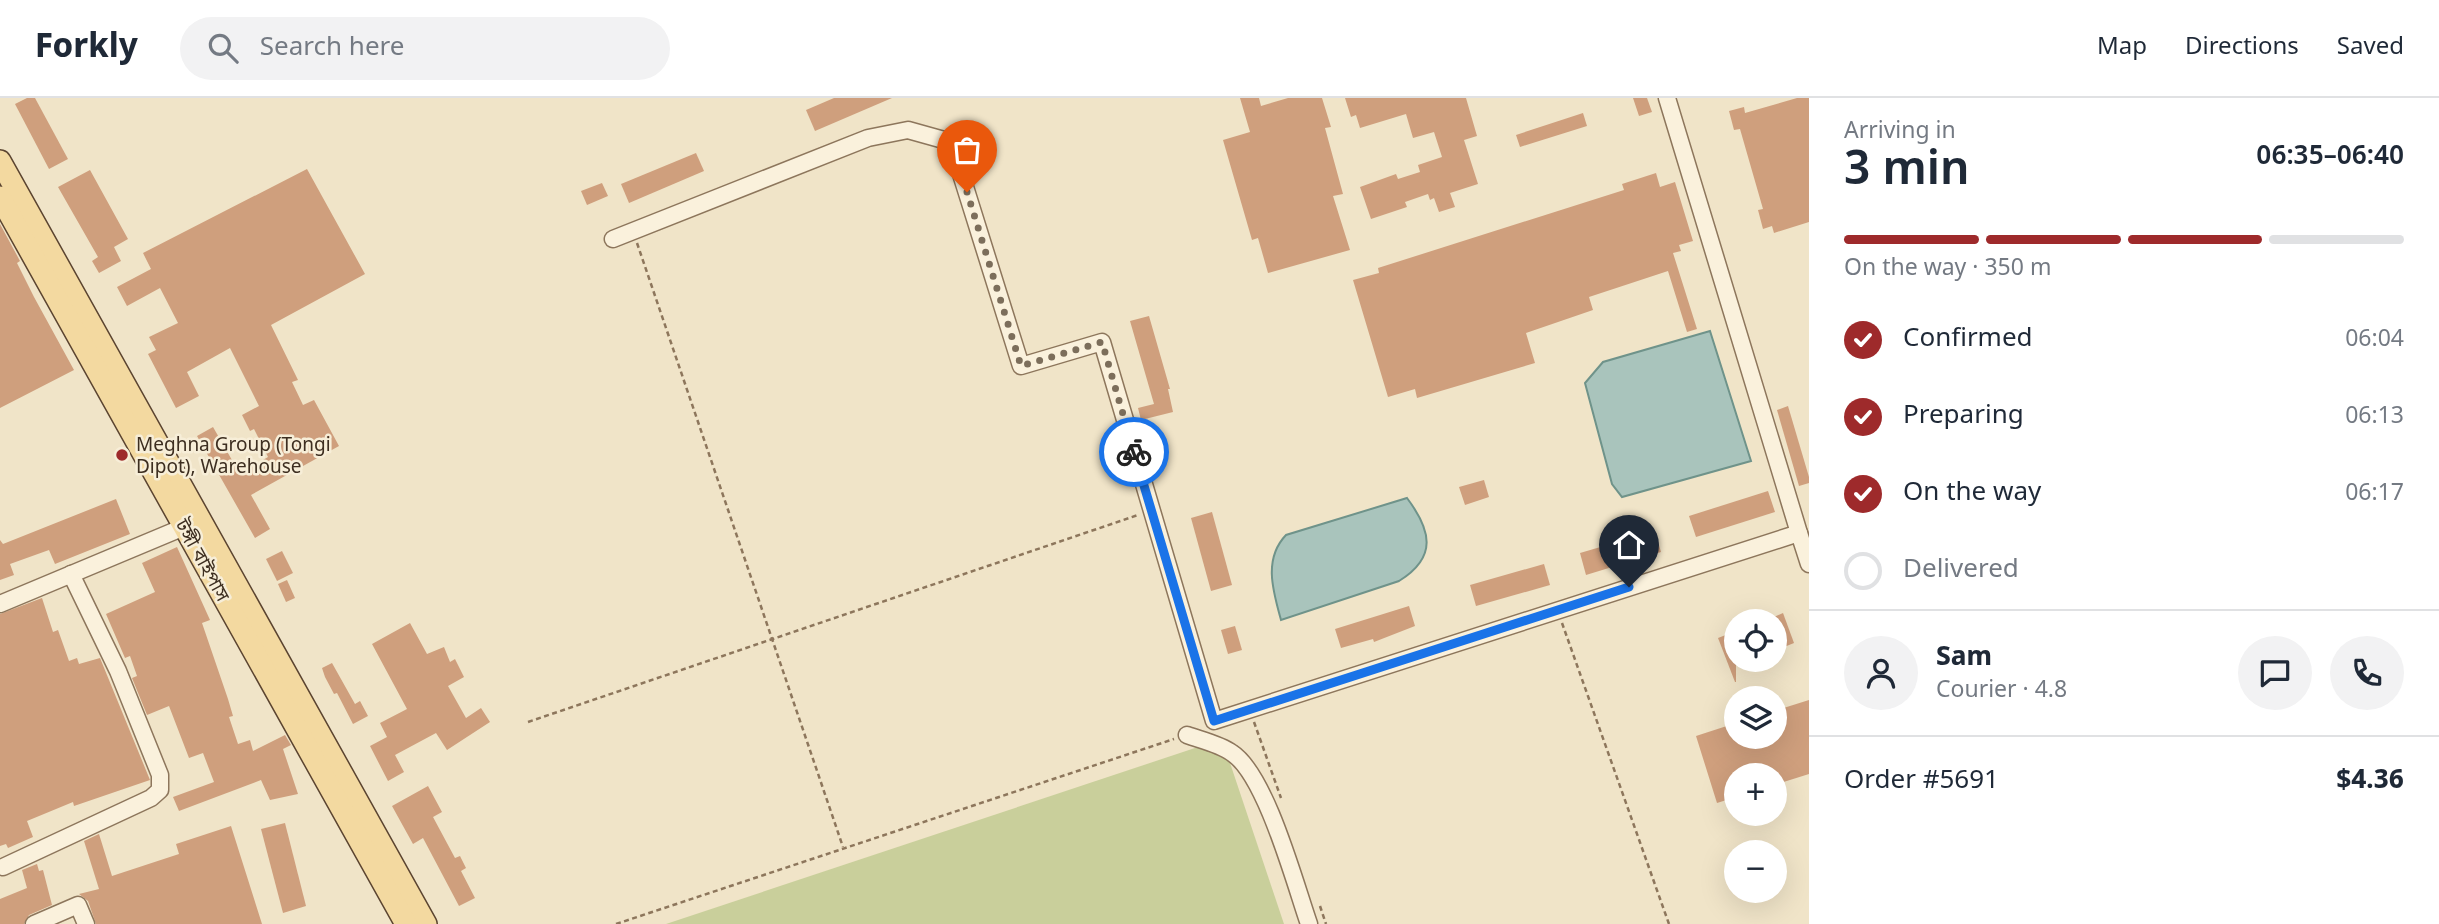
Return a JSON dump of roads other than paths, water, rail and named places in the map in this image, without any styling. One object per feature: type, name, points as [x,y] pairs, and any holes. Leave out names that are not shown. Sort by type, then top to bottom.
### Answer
[{"type":"main road","points":[[0,162],[426,924]]},
{"type":"main road","name":"টঙ্গী বাইপাস","points":[[0,197],[406,924]]},
{"type":"street","points":[[1667,98],[1809,564]]},
{"type":"street","points":[[613,239],[868,138],[908,130],[951,142],[1021,366],[1102,342],[1214,721]]},
{"type":"street","points":[[0,604],[184,527]]},
{"type":"street","points":[[1309,924],[1268,808],[1247,766],[1232,752],[1187,735],[1214,721],[1799,533]]},
{"type":"street","points":[[3,867],[151,798],[160,790],[160,775],[118,671],[71,574]]},
{"type":"street","points":[[34,924],[78,905],[86,924]]},
{"type":"water","points":[[1710,331],[1751,461],[1622,497],[1612,484],[1585,383],[1603,362]]},
{"type":"water","points":[[1407,498],[1421,521],[1427,542],[1425,553],[1412,572],[1399,581],[1281,620],[1273,587],[1272,565],[1274,554],[1286,535]]},
{"type":"place","name":"Meghna Group (Tongi Dipot), Warehouse","points":[[122,455]]}]
